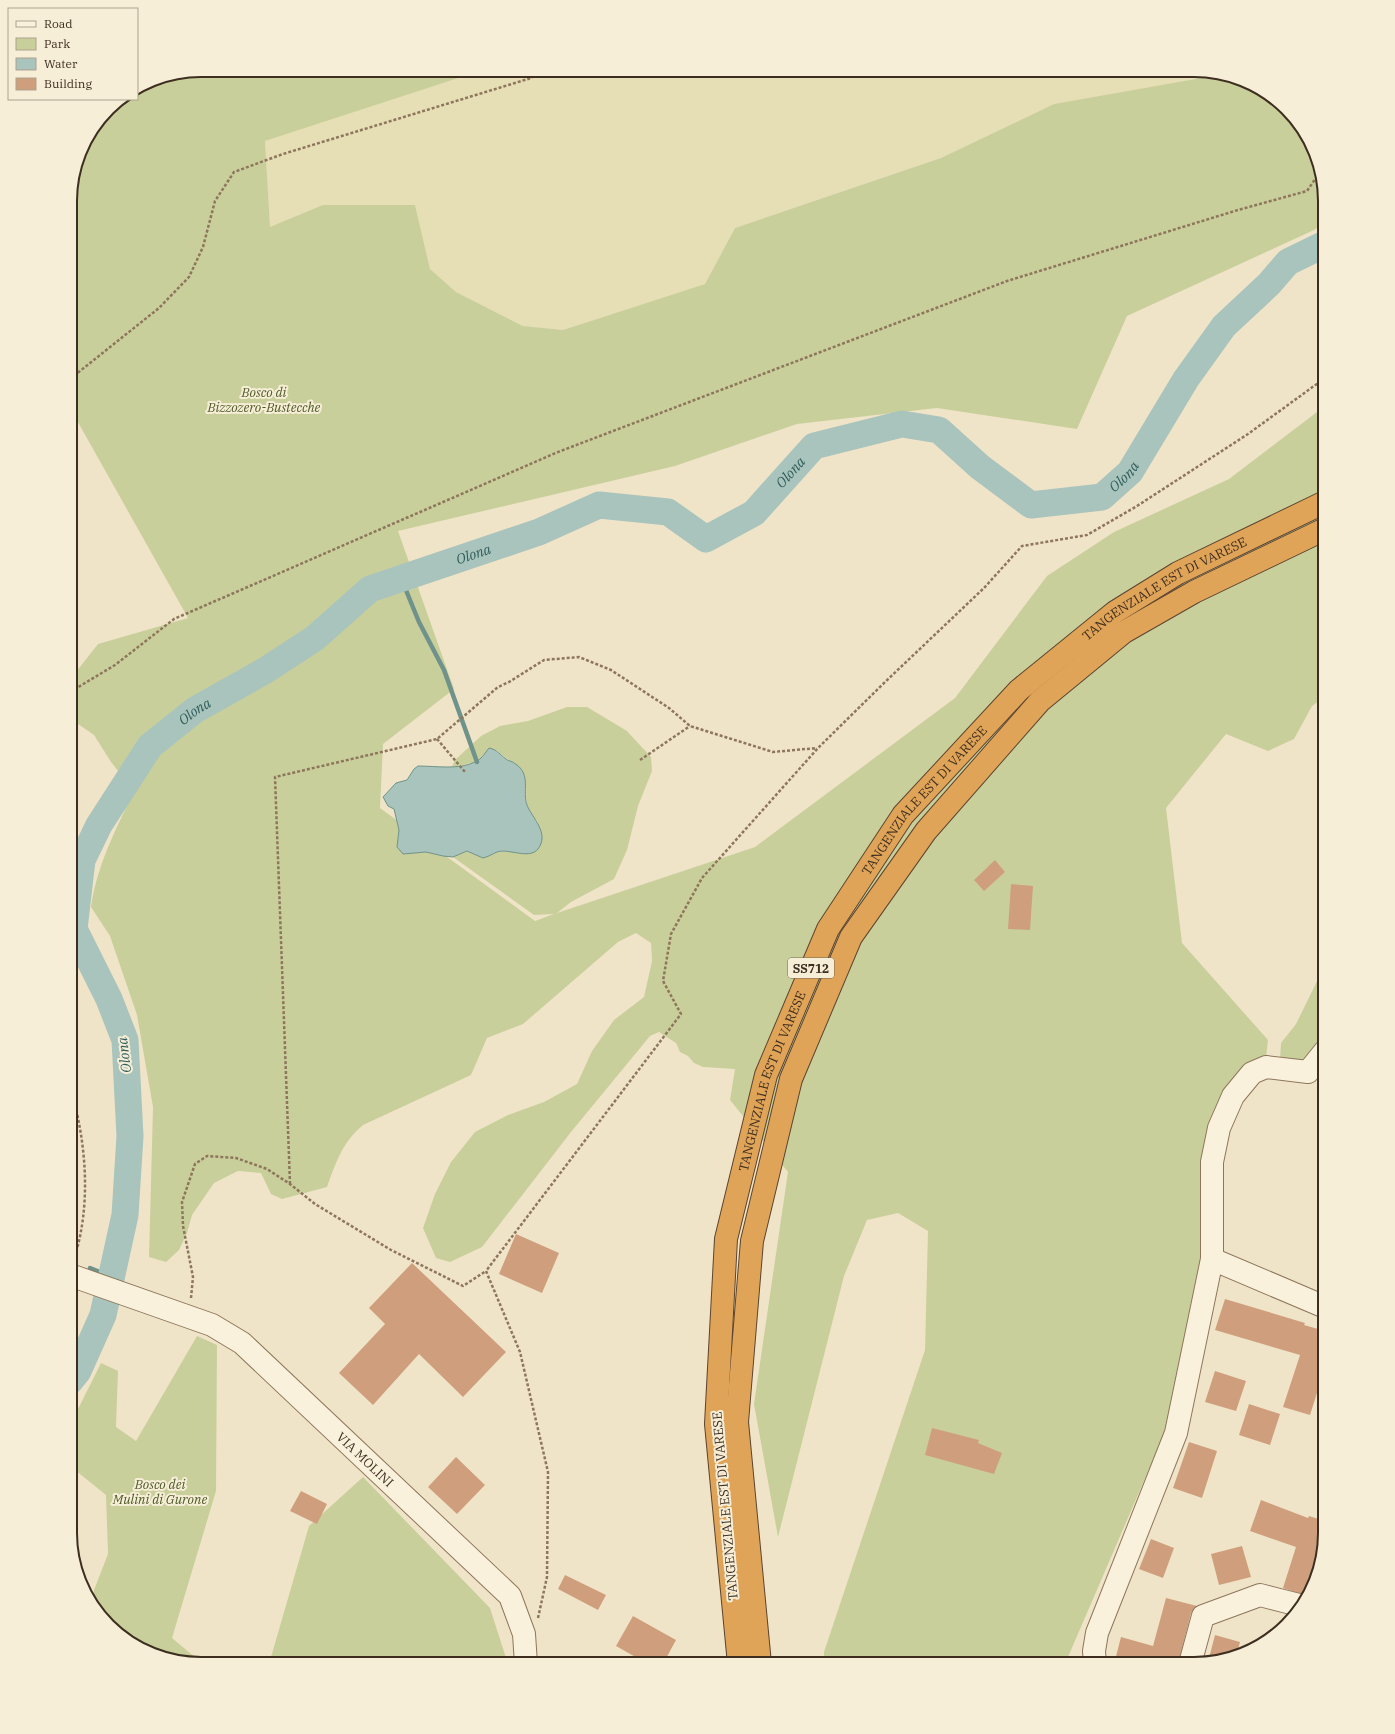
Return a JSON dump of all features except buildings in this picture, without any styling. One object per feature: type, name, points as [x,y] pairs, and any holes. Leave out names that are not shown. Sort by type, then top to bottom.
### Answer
[{"type":"highway","name":"TANGENZIALE EST DI VARESE","points":[[738,1657],[716,1424],[726,1239],[766,1075],[828,929],[902,816],[1019,690],[1114,612],[1178,573],[1318,505]]},
{"type":"highway","name":"TANGENZIALE EST DI VARESE","points":[[759,1657],[737,1422],[752,1241],[791,1079],[851,938],[926,831],[1040,701],[1124,632],[1194,592],[1318,532]]},
{"type":"street","points":[[1094,1657],[1097,1633],[1176,1433],[1212,1259],[1212,1162],[1219,1128],[1233,1096],[1252,1073],[1266,1067],[1308,1072],[1318,1060]]},
{"type":"street","points":[[1212,1259],[1318,1304]]},
{"type":"street","name":"VIA MOLINI","points":[[77,1273],[212,1325],[242,1343],[510,1596],[524,1634],[526,1657]]},
{"type":"street","points":[[1192,1657],[1203,1616],[1260,1595],[1295,1604]]},
{"type":"path","points":[[77,373],[159,308],[189,277],[203,247],[215,201],[234,172],[283,154],[533,77]]},
{"type":"path","points":[[77,688],[115,665],[174,619],[558,452],[1007,281],[1230,212],[1307,191],[1316,178]]},
{"type":"path","points":[[189,1316],[192,1277],[183,1226],[182,1202],[195,1164],[207,1156],[236,1158],[267,1169],[290,1184],[315,1204],[391,1250],[463,1286],[486,1271],[681,1014],[663,981],[671,934],[702,878],[818,748],[984,588],[1022,546],[1087,535],[1137,506],[1242,438],[1318,383]]},
{"type":"path","points":[[290,1184],[275,777],[437,738],[498,687],[509,682],[544,660],[579,657],[611,670],[669,708],[690,726],[773,752],[818,748]]},
{"type":"path","points":[[640,760],[690,726]]},
{"type":"path","points":[[437,738],[465,772]]},
{"type":"path","points":[[77,1118],[80,1131],[85,1181],[83,1223],[77,1247]]},
{"type":"path","points":[[486,1271],[520,1352],[548,1472],[547,1577],[538,1620]]},
{"type":"shaded area","points":[[462,77],[1205,77],[1054,104],[941,158],[735,228],[705,284],[563,330],[523,326],[456,292],[430,269],[415,205],[323,205],[270,228],[265,141]]},
{"type":"green space","name":"Bosco di Bizzozero-Bustecche","points":[[193,77],[462,77],[265,141],[270,227],[323,205],[415,205],[430,269],[456,292],[523,326],[563,330],[705,284],[735,228],[941,158],[1054,104],[1205,77],[1218,79],[1241,86],[1256,94],[1282,113],[1301,139],[1309,154],[1314,169],[1317,185],[1318,227],[1127,316],[1077,429],[937,408],[797,424],[675,466],[398,531],[454,689],[383,744],[380,808],[535,921],[554,914],[534,915],[453,857],[467,851],[483,858],[498,852],[512,852],[538,822],[528,809],[526,785],[522,772],[517,766],[497,750],[484,754],[477,762],[452,767],[455,760],[481,736],[500,726],[528,721],[567,707],[587,707],[627,731],[651,757],[652,771],[638,806],[627,850],[614,879],[571,902],[557,913],[755,847],[955,698],[1047,576],[1114,532],[1229,479],[1318,411],[1318,702],[1312,706],[1294,739],[1268,751],[1226,734],[1166,808],[1182,943],[1268,1040],[1266,1058],[1230,1092],[1206,1263],[1165,1432],[1068,1657],[824,1657],[824,1652],[925,1350],[928,1231],[898,1213],[867,1220],[844,1276],[778,1537],[754,1404],[788,1172],[730,1100],[735,1069],[703,1067],[694,1063],[688,1056],[680,1052],[676,1043],[659,1032],[650,1036],[571,1132],[482,1247],[450,1262],[436,1258],[423,1228],[435,1194],[451,1162],[475,1132],[508,1115],[544,1102],[577,1084],[592,1051],[614,1020],[644,997],[652,961],[651,943],[636,933],[618,942],[523,1024],[487,1038],[471,1075],[363,1125],[340,1153],[327,1187],[282,1199],[271,1194],[261,1173],[238,1171],[214,1183],[192,1215],[187,1233],[179,1250],[166,1262],[149,1257],[153,1107],[137,1015],[110,936],[91,907],[102,862],[134,791],[111,762],[94,735],[77,722],[77,671],[98,644],[188,618],[77,420],[77,193],[81,169],[86,154],[98,132],[113,113],[130,100],[138,100],[138,95],[154,86],[177,79]]},
{"type":"green space","points":[[1318,979],[1318,1048],[1307,1063],[1280,1059],[1281,1043],[1296,1024]]},
{"type":"green space","name":"Bosco dei Mulini di Gurone","points":[[197,1336],[217,1345],[216,1491],[172,1638],[195,1657],[177,1655],[161,1650],[132,1636],[108,1615],[94,1595],[94,1590],[108,1554],[106,1495],[77,1472],[77,1409],[101,1363],[118,1371],[116,1427],[136,1441]]},
{"type":"green space","points":[[363,1477],[490,1608],[506,1657],[271,1657],[309,1526]]},
{"type":"water","points":[[489,748],[496,751],[507,760],[513,762],[520,767],[523,772],[525,777],[527,805],[541,831],[541,843],[538,849],[529,854],[502,851],[483,858],[467,851],[453,857],[426,852],[403,854],[397,847],[399,830],[394,809],[388,806],[383,797],[396,783],[407,780],[414,769],[418,766],[462,766],[479,760]]},
{"type":"waterway","name":"Olona","points":[[77,903],[82,860],[99,825],[150,746],[195,710],[266,670],[315,638],[370,589],[539,532],[599,505],[668,512],[706,539],[754,513],[814,446],[902,424],[939,430],[980,467],[1031,505],[1102,497],[1130,472],[1186,379],[1224,326],[1269,284],[1288,262],[1318,247]]},
{"type":"waterway","points":[[401,578],[419,622],[444,670],[477,762]]},
{"type":"waterway","name":"Olona","points":[[77,935],[109,999],[125,1040],[130,1136],[125,1215],[103,1315],[77,1372]]},
{"type":"waterway","points":[[90,1268],[112,1277]]}]
